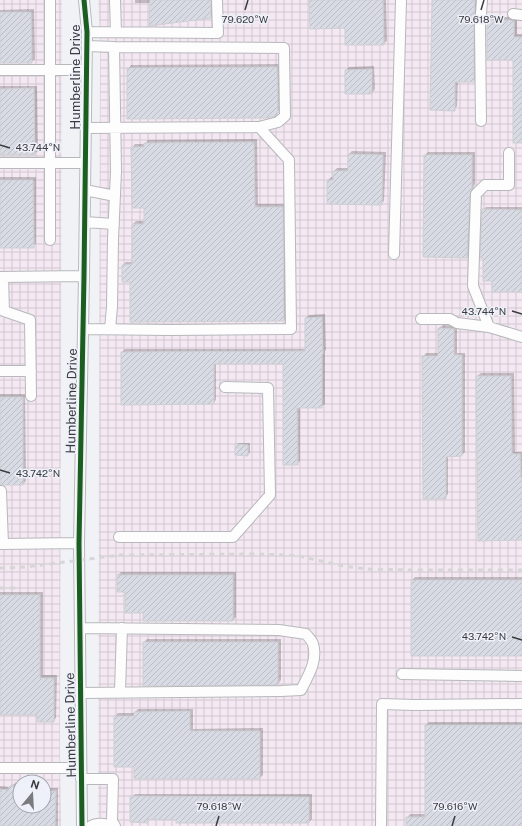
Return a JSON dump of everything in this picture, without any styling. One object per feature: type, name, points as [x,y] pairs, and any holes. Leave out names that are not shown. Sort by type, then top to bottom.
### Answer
[{"type":"street","points":[[50,0],[50,240]]},
{"type":"street","name":"Humberline Drive","points":[[82,826],[79,543],[87,46],[84,0]]},
{"type":"street","points":[[114,0],[116,32]]},
{"type":"street","points":[[87,32],[218,33],[217,0]]},
{"type":"street","points":[[394,254],[401,0]]},
{"type":"street","points":[[481,121],[480,27],[482,0]]},
{"type":"street","points":[[86,128],[259,127],[278,122],[285,116],[284,48],[114,48],[87,46]]},
{"type":"street","points":[[110,329],[116,171],[114,48]]},
{"type":"street","points":[[0,70],[86,70]]},
{"type":"street","points":[[83,329],[291,329],[289,160],[259,127]]},
{"type":"street","points":[[489,327],[473,286],[476,194],[485,185],[509,185],[509,153]]},
{"type":"street","points":[[0,163],[85,163]]},
{"type":"street","points":[[85,190],[115,196]]},
{"type":"street","points":[[85,222],[114,224]]},
{"type":"street","points":[[31,396],[30,320],[4,311],[2,277],[84,276]]},
{"type":"street","points":[[421,319],[450,319],[457,323],[489,327],[522,337]]},
{"type":"street","points":[[0,371],[31,371]]},
{"type":"street","points":[[119,537],[233,537],[270,495],[268,388],[225,387]]},
{"type":"street","points":[[1,491],[1,544],[79,543]]},
{"type":"street","points":[[80,628],[279,630],[306,634],[313,643],[314,655],[313,666],[301,690],[81,693]]},
{"type":"street","points":[[120,692],[122,628]]},
{"type":"street","points":[[402,674],[522,676]]},
{"type":"street","points":[[381,826],[382,704],[522,704]]},
{"type":"street","points":[[0,768],[81,768]]},
{"type":"street","points":[[81,779],[113,779],[112,821],[115,826]]},
{"type":"street","points":[[92,826],[94,824],[107,824],[110,826]]},
{"type":"shaded area","points":[[0,0],[62,0],[61,826],[0,826]]},
{"type":"shaded area","points":[[98,0],[522,1],[522,826],[98,826],[100,36]]},
{"type":"building","points":[[150,0],[211,0],[211,18],[149,26]]},
{"type":"building","points":[[309,0],[383,0],[384,45],[345,45],[345,28],[310,29]]},
{"type":"building","points":[[432,0],[475,0],[474,82],[455,82],[455,111],[430,110]]},
{"type":"building","points":[[0,12],[31,12],[32,63],[0,63]]},
{"type":"building","points":[[487,20],[514,21],[514,37],[522,37],[522,143],[513,143],[513,60],[487,60]]},
{"type":"building","points":[[277,67],[278,114],[275,116],[266,118],[127,119],[127,68]]},
{"type":"building","points":[[372,69],[372,94],[345,94],[345,70]]},
{"type":"building","points":[[34,88],[35,155],[0,155],[0,89]]},
{"type":"building","points":[[254,142],[255,207],[283,207],[284,321],[130,322],[130,282],[122,282],[122,265],[132,264],[132,224],[144,224],[144,208],[132,208],[131,147],[144,147],[144,143]]},
{"type":"building","points":[[348,154],[383,155],[382,205],[327,204],[327,180],[333,180],[333,171],[348,171]]},
{"type":"building","points":[[424,155],[472,155],[472,189],[470,194],[467,258],[423,257]]},
{"type":"building","points":[[0,180],[33,180],[34,248],[0,248]]},
{"type":"building","points":[[482,209],[522,210],[522,292],[492,292],[492,281],[483,281],[483,258],[480,258]]},
{"type":"building","points":[[322,317],[322,408],[297,408],[298,465],[283,465],[283,364],[214,364],[214,404],[121,405],[121,352],[305,351],[305,318]]},
{"type":"building","points":[[438,328],[454,329],[454,355],[462,355],[462,456],[446,457],[446,499],[423,499],[422,356],[438,356]]},
{"type":"building","points":[[476,376],[511,376],[512,454],[520,454],[522,478],[522,540],[478,541]]},
{"type":"building","points":[[0,397],[23,397],[23,485],[0,485]]},
{"type":"building","points":[[235,444],[248,445],[248,456],[235,455]]},
{"type":"building","points":[[117,575],[233,575],[233,621],[143,621],[143,613],[125,613],[125,592],[117,592]]},
{"type":"building","points":[[411,580],[522,580],[522,656],[411,656]]},
{"type":"building","points":[[0,595],[40,595],[40,678],[54,678],[54,722],[37,722],[37,715],[0,715]]},
{"type":"building","points":[[143,642],[278,642],[278,685],[143,686]]},
{"type":"building","points":[[190,711],[190,731],[260,731],[260,779],[134,779],[134,767],[114,767],[114,716],[134,716],[134,712]]},
{"type":"building","points":[[425,725],[522,725],[522,826],[406,826],[406,817],[425,817]]},
{"type":"building","points":[[12,784],[12,814],[52,814],[52,791],[56,791],[55,826],[0,826],[0,789],[7,790]]},
{"type":"building","points":[[130,796],[309,797],[309,823],[176,823],[176,820],[148,819],[148,823],[130,822]]},
{"type":"railway","points":[[0,568],[26,567],[120,555],[259,554],[299,556],[343,566],[366,569],[522,570]]},
{"type":"railway","points":[[0,588],[18,588]]},
{"type":"cycle path","points":[[82,826],[79,543],[87,32],[84,0]]}]
